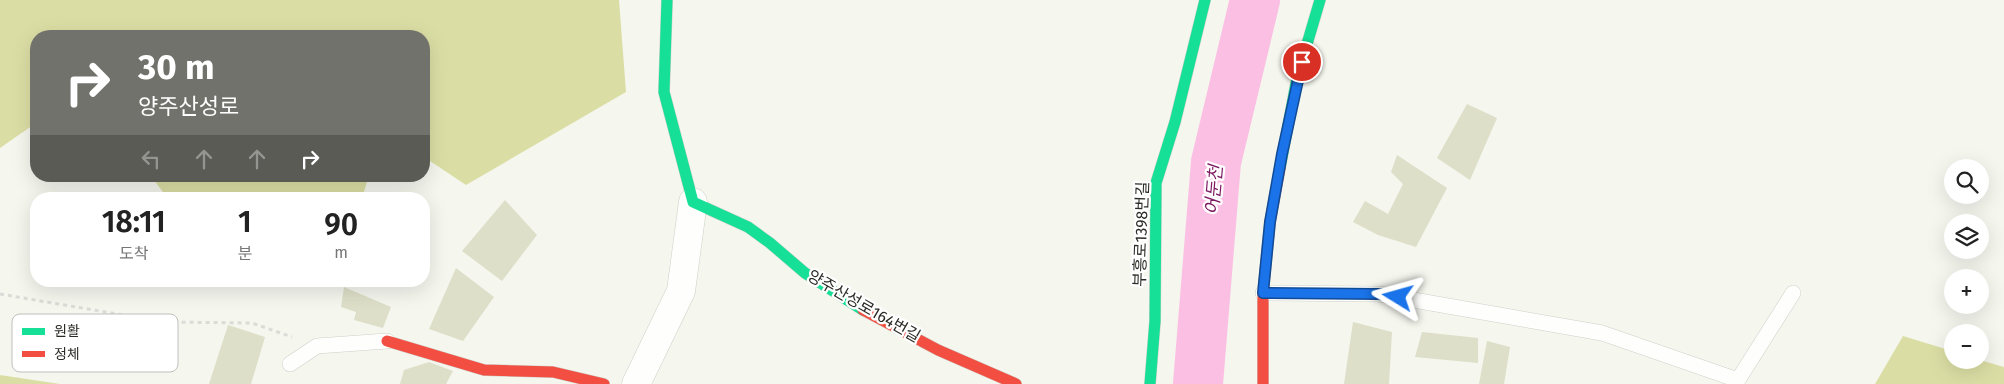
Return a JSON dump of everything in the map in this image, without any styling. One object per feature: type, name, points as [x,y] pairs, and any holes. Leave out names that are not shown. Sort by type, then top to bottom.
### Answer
[{"type":"street","points":[[636,384],[681,291],[693,202],[664,92],[667,0]]},
{"type":"street","name":"부흥로1398번길","points":[[1150,384],[1155,321],[1156,183],[1175,122],[1205,0]]},
{"type":"street","points":[[1262,384],[1263,293],[1269,231],[1297,78],[1320,0]]},
{"type":"street","name":"양주산성로164번길","points":[[693,202],[718,212],[763,237],[809,277],[893,326],[992,375],[1016,384]]},
{"type":"street","points":[[387,341],[484,370],[553,372],[604,384]]},
{"type":"lane","points":[[1263,293],[1379,294],[1602,333],[1738,380],[1792,293]]},
{"type":"lane","points":[[290,364],[317,346],[387,341]]},
{"type":"path","points":[[0,294],[117,314]]},
{"type":"path","points":[[178,322],[252,323],[317,346]]},
{"type":"green space","points":[[0,0],[619,0],[626,92],[466,185],[430,161],[430,30],[30,30],[30,127],[0,148]]},
{"type":"green space","points":[[155,182],[367,182],[364,192],[163,192]]},
{"type":"green space","points":[[1903,336],[1944,349],[1944,369],[1989,369],[1989,363],[2004,367],[2004,384],[1875,384]]},
{"type":"green space","points":[[0,375],[60,384],[0,384]]},
{"type":"building","points":[[1467,104],[1497,118],[1470,180],[1437,158]]},
{"type":"building","points":[[1397,155],[1447,188],[1416,247],[1378,235],[1353,222],[1365,201],[1388,214],[1403,184],[1391,172]]},
{"type":"building","points":[[505,200],[537,235],[502,281],[462,251]]},
{"type":"building","points":[[456,268],[494,297],[463,341],[429,329]]},
{"type":"building","points":[[344,287],[391,307],[383,328],[354,320],[356,312],[341,307]]},
{"type":"building","points":[[1353,322],[1392,332],[1389,384],[1344,384]]},
{"type":"building","points":[[228,325],[265,337],[251,384],[209,384]]},
{"type":"building","points":[[1422,332],[1478,338],[1478,363],[1415,357]]},
{"type":"building","points":[[1487,341],[1510,347],[1504,384],[1479,384]]},
{"type":"building","points":[[429,362],[453,371],[446,384],[400,384],[404,370]]},
{"type":"waterway","name":"어둔천","points":[[1198,384],[1216,162],[1255,0]]},
{"type":"traffic: fast","points":[[667,0],[664,92],[693,202],[748,227],[805,273],[863,310]]},
{"type":"traffic: fast","points":[[1150,384],[1155,321],[1156,183],[1175,122],[1205,0]]},
{"type":"traffic: fast","points":[[1280,168],[1297,78],[1320,0]]},
{"type":"traffic: jam","points":[[1263,384],[1263,293],[1270,222],[1280,168]]},
{"type":"traffic: jam","points":[[863,310],[938,350],[1016,384]]},
{"type":"traffic: jam","points":[[387,341],[484,370],[553,372],[604,384]]},
{"type":"route","points":[[1302,62],[1297,78],[1270,222],[1265,257],[1263,293],[1379,294],[1398,297]]}]
